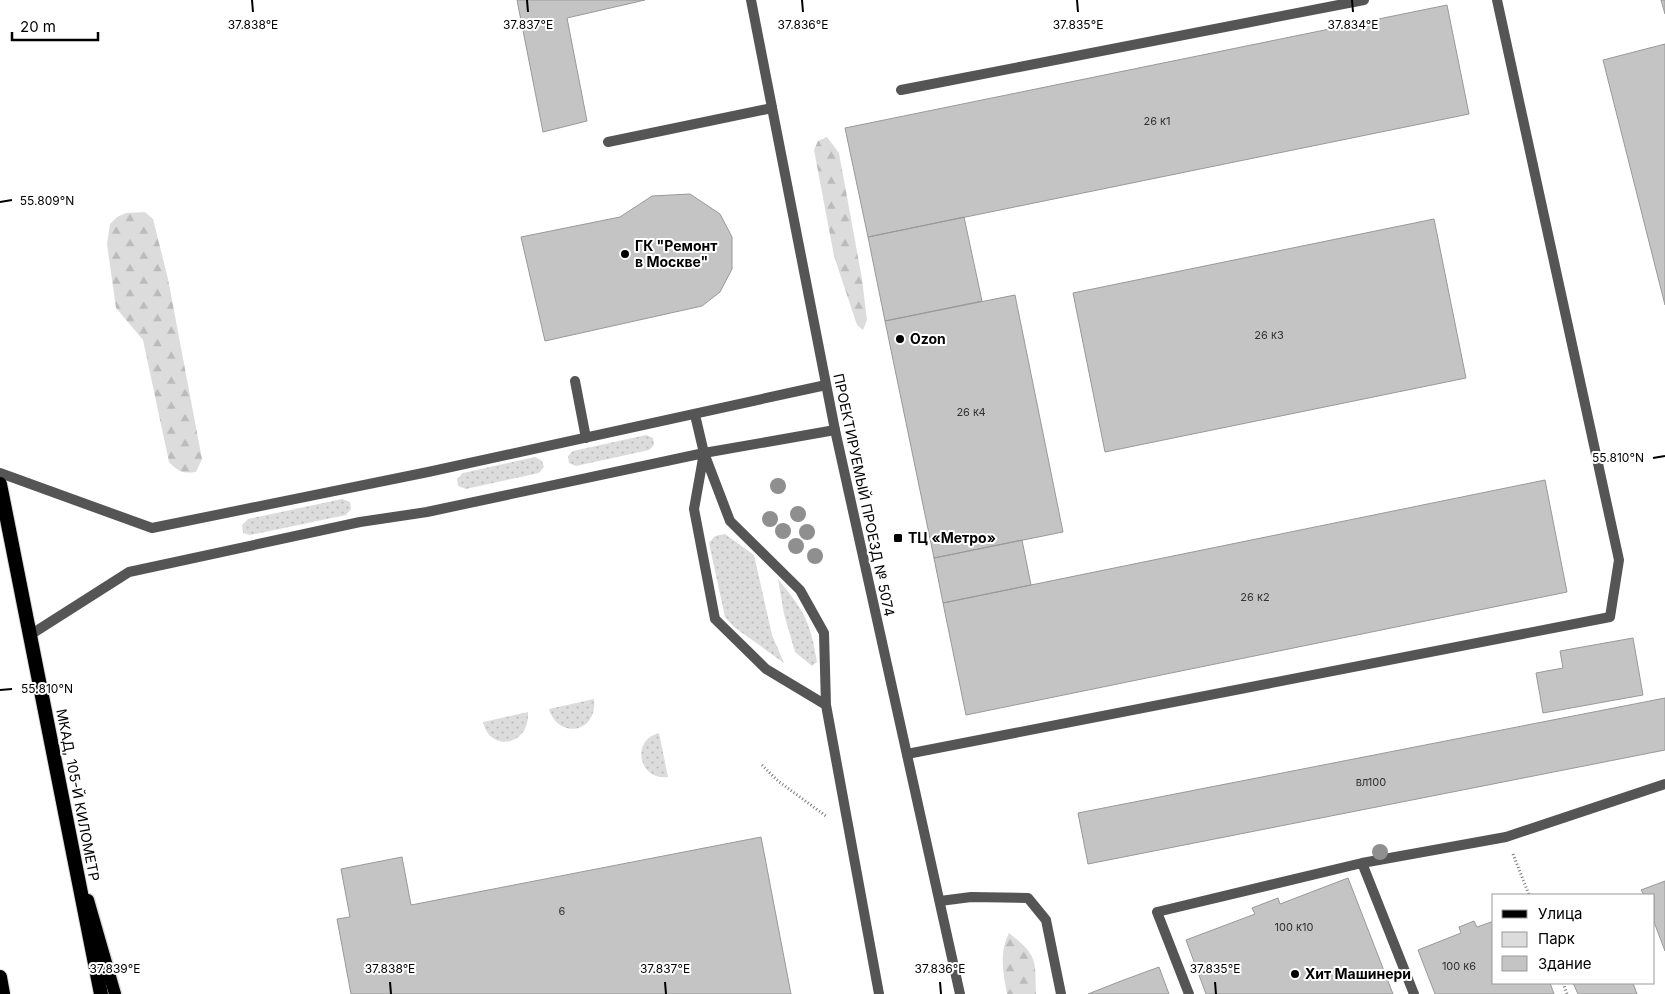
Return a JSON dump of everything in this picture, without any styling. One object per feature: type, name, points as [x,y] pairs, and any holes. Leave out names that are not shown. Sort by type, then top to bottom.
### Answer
[{"type":"highway","name":"МКАД, 105-Й КИЛОМЕТР","points":[[0,484],[101,994]]},
{"type":"highway","points":[[0,977],[4,994]]},
{"type":"main road","points":[[69,837],[115,994]]},
{"type":"street","name":"ПРОЕКТИРУЕМЫЙ ПРОЕЗД № 5074","points":[[751,0],[835,430],[960,994]]},
{"type":"street","points":[[901,90],[1364,0]]},
{"type":"street","points":[[907,754],[1610,617],[1619,560],[1497,0]]},
{"type":"street","points":[[608,142],[772,108]]},
{"type":"street","points":[[575,381],[586,438]]},
{"type":"street","points":[[0,473],[152,528],[695,415],[826,385]]},
{"type":"street","points":[[695,415],[704,453],[730,521],[800,590],[824,633],[826,705],[879,994]]},
{"type":"street","points":[[30,635],[129,572],[360,522],[427,512],[704,453],[835,430]]},
{"type":"street","points":[[704,453],[694,509],[714,619],[766,669],[826,705]]},
{"type":"street","points":[[1189,994],[1157,912],[1362,863],[1506,837],[1665,784]]},
{"type":"street","points":[[1362,863],[1414,994]]},
{"type":"street","points":[[940,901],[971,897],[1028,898],[1046,920],[1061,994]]},
{"type":"path","points":[[762,765],[778,781],[849,833]]},
{"type":"path","points":[[1506,837],[1529,894]]},
{"type":"green space","points":[[827,137],[839,153],[862,279],[867,320],[863,330],[857,325],[834,256],[814,150],[818,141]]},
{"type":"green space","points":[[145,212],[153,219],[168,279],[202,459],[196,472],[187,473],[181,471],[169,462],[143,340],[116,308],[107,244],[110,224],[117,217],[126,213]]},
{"type":"green space","points":[[646,435],[653,438],[654,445],[649,450],[576,466],[569,463],[568,456],[573,451]]},
{"type":"green space","points":[[535,457],[542,461],[544,467],[539,473],[466,489],[458,486],[457,479],[463,473]]},
{"type":"green space","points":[[342,499],[350,502],[351,509],[346,515],[250,535],[243,533],[242,525],[248,519]]},
{"type":"green space","points":[[725,534],[754,555],[772,635],[784,663],[734,627],[725,617],[709,543],[715,536]]},
{"type":"green space","points":[[778,579],[805,617],[812,636],[817,662],[812,666],[795,652],[784,614]]},
{"type":"green space","points":[[594,699],[594,710],[590,719],[584,725],[576,728],[560,725],[554,719],[549,709]]},
{"type":"green space","points":[[528,712],[527,723],[523,732],[509,741],[493,738],[487,732],[483,722]]},
{"type":"green space","points":[[659,733],[668,777],[658,777],[650,773],[642,759],[641,751],[644,743],[650,737]]},
{"type":"green space","points":[[1009,933],[1025,947],[1033,959],[1036,994],[1007,994],[1003,970],[1003,955]]},
{"type":"building","points":[[517,0],[645,0],[567,18],[587,121],[543,132]]},
{"type":"building","points":[[1661,0],[1665,0],[1665,14]]},
{"type":"building","points":[[1447,5],[1469,114],[868,237],[845,128]]},
{"type":"building","points":[[1665,44],[1665,305],[1603,60]]},
{"type":"building","points":[[690,194],[720,214],[732,237],[732,269],[720,292],[702,306],[545,341],[521,237],[620,217],[652,196]]},
{"type":"building","points":[[964,217],[982,301],[885,321],[868,237]]},
{"type":"building","points":[[1434,219],[1466,378],[1105,452],[1073,293]]},
{"type":"building","points":[[1015,295],[1063,532],[934,558],[885,321]]},
{"type":"building","points":[[1545,480],[1567,592],[966,715],[943,603]]},
{"type":"building","points":[[1022,540],[1031,585],[943,603],[934,558]]},
{"type":"building","points":[[1633,638],[1643,695],[1543,713],[1536,673],[1563,668],[1560,651]]},
{"type":"building","points":[[1665,698],[1665,750],[1088,864],[1078,813]]},
{"type":"building","points":[[761,837],[791,994],[351,994],[337,919],[350,917],[341,869],[402,857],[411,905]]},
{"type":"building","points":[[1348,878],[1393,994],[1206,994],[1186,940],[1255,914],[1252,908],[1278,898],[1280,904]]},
{"type":"building","points":[[1665,881],[1665,951],[1655,925],[1655,894],[1643,894],[1641,890]]},
{"type":"building","points":[[1474,921],[1477,927],[1492,922],[1492,984],[1550,984],[1554,994],[1435,994],[1418,950],[1461,933],[1459,927]]},
{"type":"building","points":[[1159,967],[1169,994],[1088,994],[1121,981]]},
{"type":"building","points":[[1573,984],[1633,984],[1637,994],[1578,994]]},
{"type":"place","name":"ГК \"Ремонт в Москве\"","points":[[625,254]]},
{"type":"place","name":"Ozon","points":[[900,339]]},
{"type":"place","name":"ТЦ «Метро»","points":[[898,538]]},
{"type":"place","name":"Хит Машинери","points":[[1295,974]]}]
